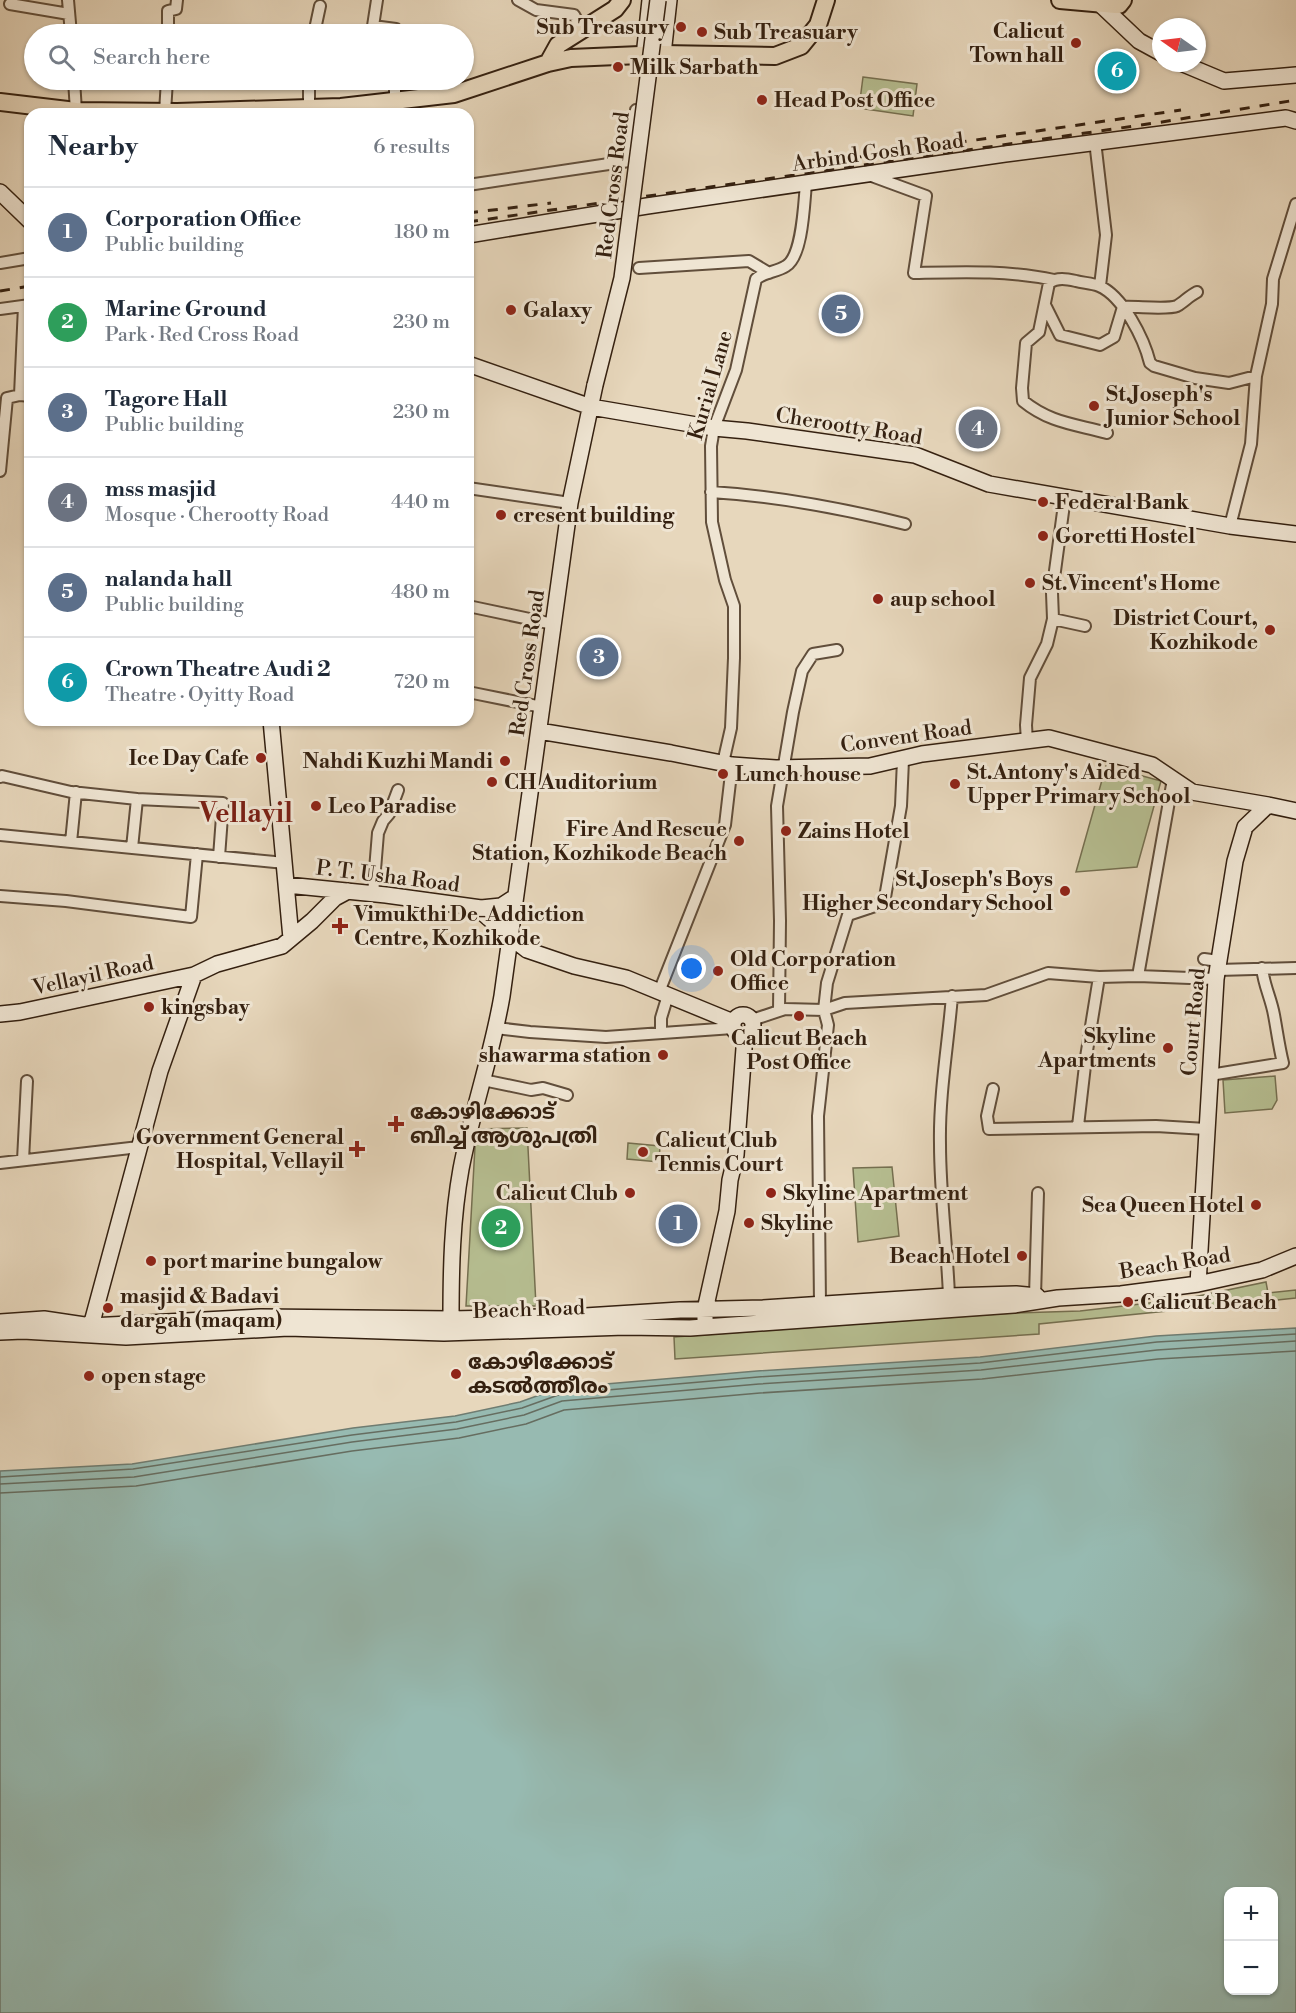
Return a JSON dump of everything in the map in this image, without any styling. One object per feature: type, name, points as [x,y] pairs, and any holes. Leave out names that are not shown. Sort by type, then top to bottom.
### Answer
[{"type":"main road","points":[[548,63],[558,45],[615,9],[622,0]]},
{"type":"main road","points":[[474,87],[548,63],[571,58],[663,54],[775,56],[801,46],[819,25],[826,0]]},
{"type":"main road","points":[[1060,0],[1101,5],[1119,5],[1123,0]]},
{"type":"main road","points":[[376,108],[395,101],[454,94],[466,90]]},
{"type":"main road","points":[[0,102],[51,108]]},
{"type":"street","points":[[68,0],[70,24]]},
{"type":"street","points":[[168,24],[168,11],[177,9],[177,0]]},
{"type":"street","points":[[373,24],[377,0]]},
{"type":"street","points":[[518,0],[536,10],[574,15],[582,29]]},
{"type":"street","points":[[474,184],[629,161],[650,0]]},
{"type":"street","name":"Red Cross Road","points":[[452,1326],[452,1243],[462,1169],[496,1028],[570,503],[622,278],[658,0]]},
{"type":"street","points":[[663,54],[669,0]]},
{"type":"street","points":[[10,4],[69,14]]},
{"type":"street","points":[[1101,5],[1139,41],[1152,48]]},
{"type":"street","points":[[316,24],[320,6]]},
{"type":"street","points":[[1202,72],[1224,81],[1296,75]]},
{"type":"street","points":[[75,90],[76,108]]},
{"type":"street","points":[[165,108],[166,90]]},
{"type":"street","points":[[309,90],[309,108]]},
{"type":"street","points":[[395,90],[395,101]]},
{"type":"street","name":"Arbind Gosh Road","points":[[474,234],[647,206],[1095,141],[1286,118],[1296,121]]},
{"type":"street","points":[[1095,141],[1106,235],[1100,286]]},
{"type":"street","points":[[868,174],[926,196],[914,273],[1028,274],[1100,286],[1116,297],[1123,307],[1137,329],[1148,352],[1150,363],[1154,366],[1195,378],[1228,383],[1256,376]]},
{"type":"street","name":"Kurial Lane","points":[[661,1033],[663,993],[725,825],[734,658],[734,606],[725,580],[712,522],[711,446],[714,428],[736,370],[756,279],[786,267],[792,262],[799,243],[806,184]]},
{"type":"street","points":[[0,192],[24,215]]},
{"type":"street","points":[[1230,526],[1251,444],[1256,376],[1272,304],[1273,279],[1296,204]]},
{"type":"street","points":[[0,263],[24,259]]},
{"type":"street","points":[[639,267],[749,261],[769,273]]},
{"type":"street","points":[[1054,280],[1049,284],[1040,332],[1026,344],[1023,401],[1036,412],[1049,418],[1107,433]]},
{"type":"street","points":[[1123,307],[1166,308],[1179,305],[1188,296],[1197,292]]},
{"type":"street","points":[[1045,305],[1060,336],[1100,345],[1114,337],[1123,307]]},
{"type":"street","points":[[0,309],[24,306]]},
{"type":"street","name":"Cherootty Road","points":[[474,366],[591,407],[714,428],[802,438],[915,455],[989,484],[1230,526],[1296,534]]},
{"type":"street","points":[[0,471],[7,398],[24,395]]},
{"type":"street","points":[[474,489],[570,503]]},
{"type":"street","points":[[711,492],[754,495],[864,514],[905,524]]},
{"type":"street","points":[[1027,742],[1030,678],[1047,644],[1053,619],[1052,592],[1065,497]]},
{"type":"street","points":[[474,607],[553,624]]},
{"type":"street","points":[[1053,619],[1085,626]]},
{"type":"street","points":[[779,1010],[780,921],[777,806],[783,768],[802,671],[813,654],[837,650]]},
{"type":"street","points":[[474,693],[542,707]]},
{"type":"street","name":"P. T. Usha Road","points":[[272,726],[291,938]]},
{"type":"street","name":"Convent Road","points":[[539,731],[728,764],[783,768],[870,766],[922,754],[1049,738],[1152,765],[1192,792],[1268,805]]},
{"type":"street","points":[[820,1304],[818,1116],[828,1025],[824,1010],[826,983],[848,915],[884,903],[902,806],[903,760]]},
{"type":"street","points":[[0,777],[76,792],[137,800],[223,803],[219,857]]},
{"type":"street","points":[[1138,975],[1173,779]]},
{"type":"street","points":[[373,894],[378,833],[389,814],[398,790]]},
{"type":"street","points":[[71,842],[76,792]]},
{"type":"street","points":[[132,848],[137,800]]},
{"type":"street","points":[[1268,805],[1296,811]]},
{"type":"street","name":"Court Road","points":[[1198,1284],[1214,967],[1235,861],[1245,827],[1268,805]]},
{"type":"street","points":[[0,835],[285,863]]},
{"type":"street","points":[[0,896],[72,902],[191,917],[197,854]]},
{"type":"street","name":"P. T. Usha Road","points":[[287,885],[481,908],[484,914],[527,950],[574,966],[626,978],[737,1028]]},
{"type":"street","name":"Vellayil Road","points":[[0,1014],[20,1012],[194,975],[218,964],[282,946],[335,898],[348,891]]},
{"type":"street","points":[[481,908],[501,906],[515,897]]},
{"type":"street","points":[[496,1028],[606,1037],[737,1028],[749,1033],[753,1028],[752,1020],[779,1010],[824,1010],[846,1003],[986,995],[1048,973],[1099,976],[1138,975],[1214,967],[1296,968]]},
{"type":"street","points":[[1210,1075],[1284,1063],[1274,1014],[1264,985],[1262,968]]},
{"type":"street","points":[[91,1326],[160,1071],[194,975]]},
{"type":"street","points":[[1078,1126],[1099,976]]},
{"type":"street","points":[[949,1296],[939,1141],[952,996]]},
{"type":"street","points":[[706,1327],[705,1310],[727,1211],[730,1180],[736,1155],[737,1028]]},
{"type":"street","points":[[483,1080],[531,1090],[543,1088],[567,1095]]},
{"type":"street","points":[[20,1161],[27,1081]]},
{"type":"street","points":[[993,1089],[987,1116],[989,1129],[1019,1130],[1078,1126],[1156,1126],[1206,1129]]},
{"type":"street","points":[[0,1163],[139,1147]]},
{"type":"street","points":[[0,1159],[20,1161]]},
{"type":"street","points":[[1035,1296],[1038,1193]]},
{"type":"street","name":"Beach Road","points":[[0,1332],[23,1330],[126,1337],[288,1328],[706,1327],[1014,1305],[1058,1298],[1121,1294],[1198,1284],[1262,1270],[1296,1256]]},
{"type":"street","name":"Beach Road","points":[[0,1322],[44,1319],[91,1326],[261,1317],[452,1326],[585,1316],[949,1296],[1016,1294],[1058,1298]]},
{"type":"green space","points":[[863,77],[917,84],[913,116],[859,108]]},
{"type":"green space","points":[[1106,766],[1161,781],[1137,867],[1076,872]]},
{"type":"green space","points":[[1275,1076],[1277,1100],[1272,1109],[1225,1113],[1223,1080]]},
{"type":"green space","points":[[527,1128],[536,1306],[466,1306],[476,1129]]},
{"type":"green space","name":"Calicut Club Tennis Court","points":[[628,1143],[660,1146],[659,1162],[627,1159]]},
{"type":"green space","points":[[892,1167],[899,1236],[858,1242],[853,1168]]},
{"type":"green space","points":[[1266,1282],[1268,1293],[1296,1290],[1296,1298],[1039,1324],[1039,1334],[675,1359],[674,1337],[1012,1313],[1080,1311],[1184,1299]]},
{"type":"water","points":[[1296,1328],[1296,2013],[0,2013],[0,1471],[132,1464],[353,1428],[455,1416],[520,1402],[559,1388],[757,1371],[980,1357],[1156,1336]]},
{"type":"railway","points":[[474,221],[1162,122],[1296,100]]},
{"type":"railway","points":[[818,163],[1181,110]]},
{"type":"railway","points":[[474,212],[551,203]]},
{"type":"railway","points":[[0,291],[24,287]]},
{"type":"place","name":"Sub Treasury","points":[[681,27]]},
{"type":"place","name":"Sub Treasuary","points":[[702,32]]},
{"type":"place","name":"Calicut Town hall","points":[[1076,43]]},
{"type":"place","name":"Milk Sarbath","points":[[618,67]]},
{"type":"place","name":"Crown Theatre Audi 2","points":[[1117,71]]},
{"type":"place","name":"Head Post Office","points":[[762,100]]},
{"type":"place","name":"Galaxy","points":[[511,310]]},
{"type":"place","name":"nalanda hall","points":[[841,314]]},
{"type":"place","name":"St.Joseph's Junior School","points":[[1094,406]]},
{"type":"place","name":"mss masjid","points":[[978,429]]},
{"type":"place","name":"Federal Bank","points":[[1043,502]]},
{"type":"place","name":"cresent building","points":[[501,515]]},
{"type":"place","name":"Goretti Hostel","points":[[1043,536]]},
{"type":"place","name":"St.Vincent's Home","points":[[1030,583]]},
{"type":"place","name":"aup school","points":[[878,599]]},
{"type":"place","name":"District Court, Kozhikode","points":[[1270,630]]},
{"type":"place","name":"Tagore Hall","points":[[599,657]]},
{"type":"place","name":"Ice Day Cafe","points":[[261,758]]},
{"type":"place","name":"Nahdi Kuzhi Mandi","points":[[505,761]]},
{"type":"place","name":"Lunch house","points":[[723,774]]},
{"type":"place","name":"CH Auditorium","points":[[492,782]]},
{"type":"place","name":"St.Antony's Aided Upper Primary School","points":[[955,784]]},
{"type":"place","name":"Leo Paradise","points":[[316,806]]},
{"type":"place","name":"Zains Hotel","points":[[786,831]]},
{"type":"place","name":"Fire And Rescue Station, Kozhikode Beach","points":[[739,841]]},
{"type":"place","name":"St.Joseph's Boys Higher Secondary School","points":[[1065,891]]},
{"type":"place","name":"Vimukthi De-Addiction Centre, Kozhikode","points":[[340,926]]},
{"type":"place","name":"Old Corporation Office","points":[[718,971]]},
{"type":"place","name":"kingsbay","points":[[149,1007]]},
{"type":"place","name":"Calicut Beach Post Office","points":[[799,1016]]},
{"type":"place","name":"Skyline Apartments","points":[[1168,1048]]},
{"type":"place","name":"shawarma station","points":[[663,1055]]},
{"type":"place","name":"കോഴിക്കോട് ബീച്ച് ആശുപത്രി","points":[[396,1124]]},
{"type":"place","name":"Government General Hospital, Vellayil","points":[[357,1149]]},
{"type":"place","name":"Calicut Club Tennis Court","points":[[643,1152]]},
{"type":"place","name":"Calicut Club","points":[[630,1193]]},
{"type":"place","name":"Skyline Apartment","points":[[771,1193]]},
{"type":"place","name":"Sea Queen Hotel","points":[[1256,1205]]},
{"type":"place","name":"Skyline","points":[[749,1223]]},
{"type":"place","name":"Corporation Office","points":[[678,1224]]},
{"type":"place","name":"Marine Ground","points":[[501,1228]]},
{"type":"place","name":"Beach Hotel","points":[[1022,1256]]},
{"type":"place","name":"port marine bungalow","points":[[151,1261]]},
{"type":"place","name":"Calicut Beach","points":[[1128,1302]]},
{"type":"place","name":"masjid & Badavi dargah (maqam)","points":[[108,1308]]},
{"type":"place","name":"കോഴിക്കോട് കടൽത്തീരം","points":[[456,1374]]},
{"type":"place","name":"open stage","points":[[89,1376]]},
{"type":"district","name":"Vellayil","points":[[246,813]]}]
